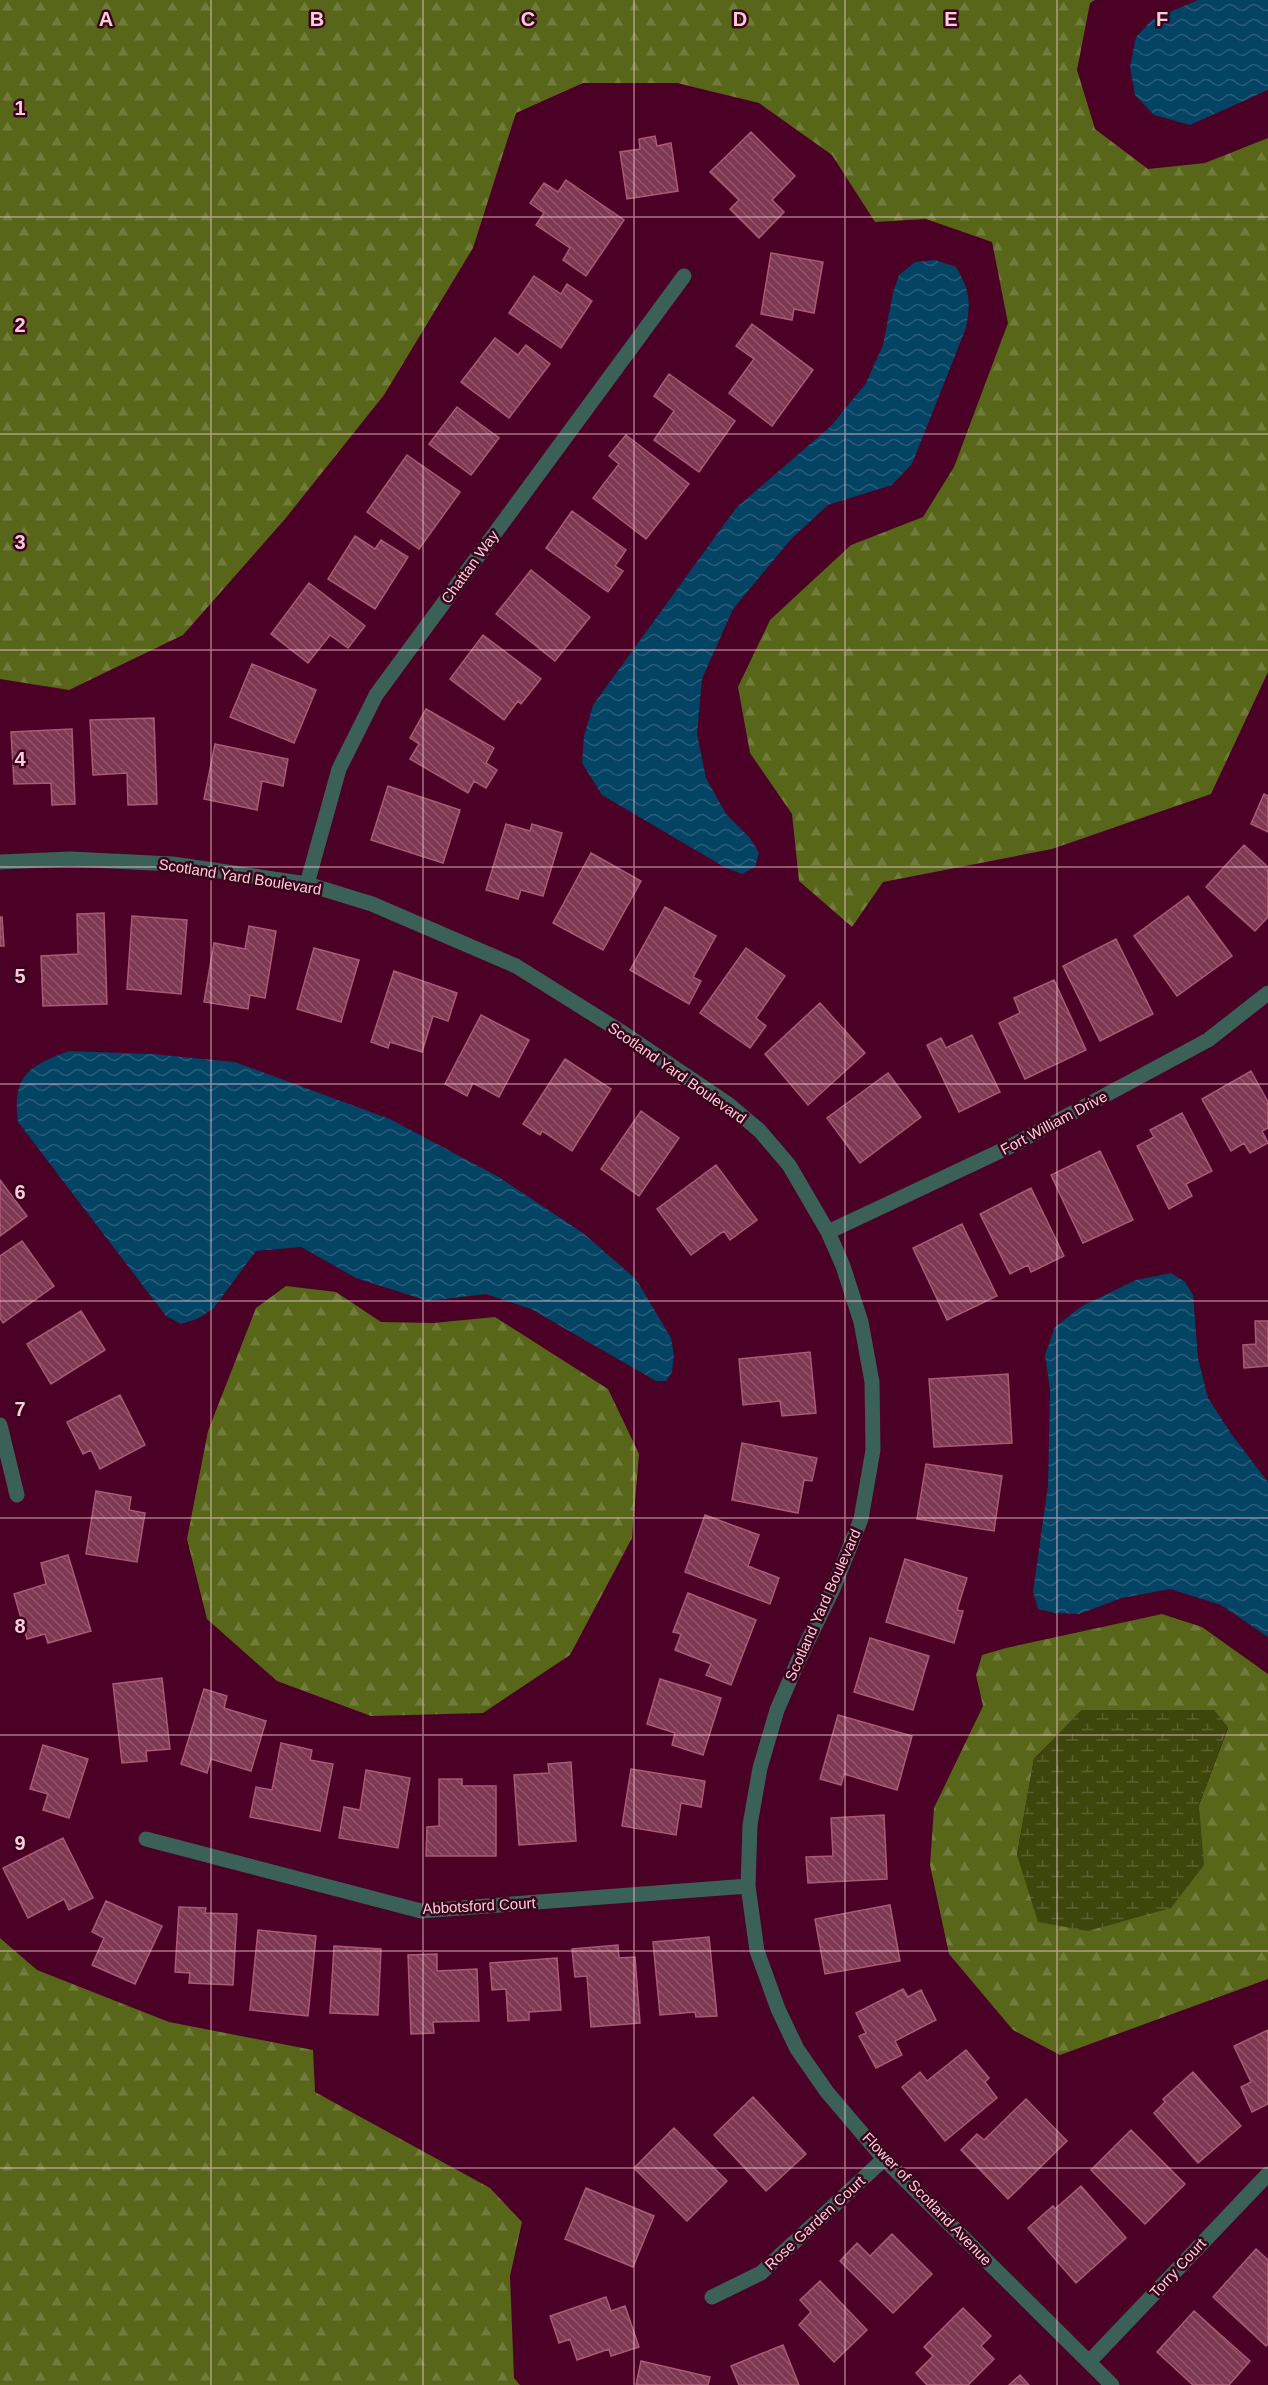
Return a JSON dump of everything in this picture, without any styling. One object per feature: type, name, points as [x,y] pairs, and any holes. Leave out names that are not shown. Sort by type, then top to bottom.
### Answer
[{"type":"street","name":"Chattan Way","points":[[307,884],[339,769],[376,695],[684,276]]},
{"type":"street","name":"Scotland Yard Boulevard","points":[[0,862],[70,859],[173,864],[307,884],[391,912],[516,966],[728,1104],[760,1131],[789,1165],[828,1233],[843,1266],[861,1322],[872,1382],[873,1450],[861,1519],[833,1589],[777,1710],[760,1768],[750,1825],[748,1887]]},
{"type":"street","name":"Fort William Drive","points":[[828,1233],[1009,1147],[1208,1040],[1268,993]]},
{"type":"street","points":[[0,1425],[17,1495]]},
{"type":"street","name":"Abbotsford Court","points":[[146,1839],[421,1911],[748,1887]]},
{"type":"street","name":"Flower of Scotland Avenue","points":[[748,1887],[757,1951],[778,2009],[797,2049],[826,2092],[884,2159],[1112,2385]]},
{"type":"street","name":"Rose Garden Court","points":[[712,2297],[761,2273],[884,2159]]},
{"type":"street","name":"Torry Court","points":[[1089,2362],[1268,2174]]},
{"type":"green space","points":[[0,0],[1095,0],[1090,3],[1077,70],[1095,129],[1148,169],[1205,163],[1268,138],[1268,672],[1211,794],[1052,849],[883,882],[852,927],[799,881],[792,814],[750,753],[738,687],[770,620],[851,545],[923,517],[954,467],[1008,323],[992,242],[926,219],[875,222],[832,155],[759,103],[677,83],[583,83],[516,113],[473,248],[384,395],[285,519],[183,635],[69,690],[0,679]]},
{"type":"green space","points":[[286,1286],[336,1292],[381,1322],[433,1323],[495,1317],[608,1389],[639,1454],[632,1538],[570,1655],[483,1713],[371,1716],[277,1681],[207,1619],[187,1539],[208,1431],[256,1308]]},
{"type":"green space","points":[[1162,1614],[1202,1627],[1268,1674],[1268,1979],[1060,2055],[1013,2030],[949,1954],[930,1865],[934,1808],[983,1706],[976,1675],[982,1655]],"holes":[[[1082,1710],[1228,1728],[1199,1805],[1017,1855],[1034,1759]]]},
{"type":"green space","points":[[1082,1710],[1214,1710],[1228,1727],[1199,1805],[1204,1865],[1171,1908],[1088,1931],[1038,1922],[1017,1855],[1034,1759]]},
{"type":"green space","points":[[0,1938],[37,1970],[169,2022],[313,2050],[315,2092],[490,2188],[522,2222],[510,2276],[514,2378],[520,2385],[0,2385]]},
{"type":"water","points":[[1198,0],[1268,0],[1268,90],[1190,125],[1154,115],[1135,95],[1130,67],[1136,37],[1153,19]]},
{"type":"water","points":[[935,260],[956,267],[967,290],[969,310],[966,328],[912,464],[892,485],[828,505],[792,538],[733,609],[702,679],[697,734],[706,778],[726,814],[750,838],[759,853],[755,867],[742,874],[726,868],[602,795],[582,763],[584,736],[593,705],[736,508],[831,426],[866,383],[883,345],[893,293],[899,275],[915,262]]},
{"type":"water","points":[[69,1051],[152,1054],[235,1062],[390,1119],[497,1176],[583,1233],[636,1279],[671,1338],[674,1355],[672,1372],[666,1381],[656,1381],[531,1309],[486,1294],[428,1301],[356,1278],[301,1247],[256,1251],[213,1309],[197,1319],[181,1324],[166,1316],[18,1122],[18,1094],[26,1075],[43,1062]]},
{"type":"water","points":[[1171,1273],[1185,1282],[1193,1295],[1198,1358],[1208,1398],[1232,1435],[1268,1482],[1268,1637],[1221,1605],[1170,1589],[1122,1598],[1079,1614],[1055,1613],[1038,1609],[1033,1592],[1048,1485],[1050,1390],[1045,1355],[1055,1327],[1082,1306],[1136,1280]]},
{"type":"building","points":[[751,132],[795,176],[772,200],[784,212],[759,238],[730,209],[739,200],[710,172]]},
{"type":"building","points":[[655,136],[657,146],[671,143],[678,191],[627,199],[620,152],[640,149],[639,139]]},
{"type":"building","points":[[566,180],[624,220],[586,276],[563,260],[570,248],[536,225],[544,213],[530,203],[544,183],[558,192]]},
{"type":"building","points":[[771,253],[823,262],[814,313],[794,309],[792,320],[761,314]]},
{"type":"building","points":[[534,276],[561,294],[567,284],[592,301],[561,348],[509,313]]},
{"type":"building","points":[[752,324],[813,370],[772,426],[729,393],[754,359],[736,346]]},
{"type":"building","points":[[495,338],[518,355],[526,345],[550,364],[509,418],[461,382]]},
{"type":"building","points":[[669,374],[735,421],[699,472],[654,440],[674,411],[654,396]]},
{"type":"building","points":[[457,407],[499,438],[471,475],[429,444]]},
{"type":"building","points":[[626,435],[689,484],[646,539],[593,498],[619,464],[609,456]]},
{"type":"building","points":[[407,455],[460,492],[419,549],[367,512]]},
{"type":"building","points":[[572,511],[626,550],[615,566],[623,571],[608,592],[546,548]]},
{"type":"building","points":[[355,536],[375,549],[381,540],[408,557],[375,609],[328,579]]},
{"type":"building","points":[[531,570],[590,617],[555,661],[496,614]]},
{"type":"building","points":[[309,583],[365,626],[348,648],[330,635],[308,663],[271,634]]},
{"type":"building","points":[[483,635],[541,679],[521,704],[518,701],[504,720],[450,679]]},
{"type":"building","points":[[252,664],[316,690],[294,743],[230,717]]},
{"type":"building","points":[[426,709],[494,748],[486,763],[497,770],[486,788],[474,781],[468,793],[410,759],[419,744],[410,738]]},
{"type":"building","points":[[154,718],[157,804],[128,805],[127,773],[93,775],[90,720]]},
{"type":"building","points":[[72,729],[75,804],[52,805],[51,783],[14,784],[11,732]]},
{"type":"building","points":[[215,744],[288,759],[283,786],[262,781],[257,810],[204,799]]},
{"type":"building","points":[[388,786],[460,810],[443,863],[371,840]]},
{"type":"building","points":[[1264,794],[1268,796],[1268,832],[1251,824]]},
{"type":"building","points":[[506,824],[530,831],[532,824],[562,833],[543,896],[521,890],[518,899],[486,890]]},
{"type":"building","points":[[1244,845],[1268,867],[1268,917],[1255,931],[1206,887]]},
{"type":"building","points":[[591,853],[641,881],[603,950],[553,923]]},
{"type":"building","points":[[1188,896],[1232,956],[1177,996],[1134,936]]},
{"type":"building","points":[[665,907],[716,936],[693,977],[701,981],[689,1004],[630,970]]},
{"type":"building","points":[[104,913],[107,1004],[43,1006],[41,956],[78,954],[77,914]]},
{"type":"building","points":[[132,916],[187,920],[181,994],[127,989]]},
{"type":"building","points":[[0,917],[2,917],[4,946],[0,946]]},
{"type":"building","points":[[249,926],[276,931],[265,998],[250,995],[248,1009],[204,1002],[214,943],[245,949]]},
{"type":"building","points":[[1116,939],[1153,1014],[1100,1041],[1063,966]]},
{"type":"building","points":[[314,948],[359,960],[341,1022],[297,1009]]},
{"type":"building","points":[[746,948],[785,976],[756,1018],[766,1026],[750,1048],[700,1013]]},
{"type":"building","points":[[394,971],[457,993],[448,1021],[433,1016],[422,1052],[390,1042],[388,1048],[371,1042]]},
{"type":"building","points":[[1054,980],[1086,1050],[1025,1079],[999,1023],[1020,1013],[1014,998]]},
{"type":"building","points":[[820,1003],[865,1053],[808,1105],[765,1054]]},
{"type":"building","points":[[481,1015],[529,1040],[499,1097],[473,1083],[467,1096],[445,1084]]},
{"type":"building","points":[[972,1035],[1000,1092],[959,1112],[927,1045],[941,1038],[946,1048]]},
{"type":"building","points":[[565,1059],[611,1089],[572,1151],[542,1131],[540,1135],[523,1124]]},
{"type":"building","points":[[1251,1071],[1268,1102],[1268,1128],[1262,1131],[1268,1143],[1250,1153],[1244,1143],[1231,1151],[1202,1099]]},
{"type":"building","points":[[888,1073],[921,1117],[860,1163],[827,1118]]},
{"type":"building","points":[[641,1111],[679,1138],[639,1196],[601,1169]]},
{"type":"building","points":[[1182,1113],[1212,1171],[1186,1184],[1192,1196],[1169,1209],[1137,1146],[1154,1137],[1150,1130]]},
{"type":"building","points":[[1100,1151],[1133,1220],[1083,1243],[1051,1175]]},
{"type":"building","points":[[716,1165],[757,1220],[730,1240],[724,1231],[691,1255],[657,1209]]},
{"type":"building","points":[[0,1180],[27,1216],[0,1236]]},
{"type":"building","points":[[1031,1188],[1064,1256],[1031,1272],[1028,1265],[1010,1274],[980,1214]]},
{"type":"building","points":[[962,1224],[997,1296],[947,1320],[913,1248]]},
{"type":"building","points":[[22,1241],[54,1286],[3,1323],[0,1318],[0,1256]]},
{"type":"building","points":[[81,1311],[105,1350],[51,1384],[27,1344]]},
{"type":"building","points":[[1255,1321],[1268,1321],[1268,1366],[1244,1368],[1243,1345],[1256,1344]]},
{"type":"building","points":[[810,1352],[816,1413],[782,1416],[780,1401],[743,1405],[739,1359]]},
{"type":"building","points":[[1008,1374],[1012,1443],[934,1447],[929,1379]]},
{"type":"building","points":[[120,1395],[145,1445],[100,1469],[91,1450],[83,1454],[67,1422]]},
{"type":"building","points":[[742,1443],[817,1458],[812,1481],[804,1480],[798,1513],[732,1500]]},
{"type":"building","points":[[926,1464],[1002,1476],[994,1531],[917,1519]]},
{"type":"building","points":[[96,1491],[131,1497],[129,1510],[145,1513],[137,1562],[86,1554]]},
{"type":"building","points":[[705,1515],[759,1535],[748,1566],[779,1578],[770,1604],[685,1572]]},
{"type":"building","points":[[68,1555],[91,1631],[48,1643],[45,1634],[27,1639],[14,1594],[46,1584],[41,1563]]},
{"type":"building","points":[[905,1559],[967,1578],[957,1610],[963,1611],[954,1643],[886,1622]]},
{"type":"building","points":[[688,1593],[756,1620],[731,1685],[706,1675],[711,1664],[675,1650],[681,1634],[673,1632]]},
{"type":"building","points":[[870,1638],[929,1656],[913,1710],[854,1692]]},
{"type":"building","points":[[162,1678],[170,1749],[146,1751],[147,1761],[122,1763],[113,1684]]},
{"type":"building","points":[[660,1679],[721,1698],[703,1755],[672,1745],[675,1733],[647,1724]]},
{"type":"building","points":[[204,1689],[227,1696],[224,1708],[266,1721],[251,1771],[211,1759],[207,1773],[181,1764]]},
{"type":"building","points":[[838,1715],[912,1736],[897,1790],[844,1774],[841,1785],[820,1779]]},
{"type":"building","points":[[281,1743],[312,1750],[310,1760],[333,1764],[320,1831],[250,1817],[256,1787],[272,1790]]},
{"type":"building","points":[[43,1745],[88,1759],[69,1818],[43,1810],[48,1794],[30,1789]]},
{"type":"building","points":[[571,1762],[576,1841],[519,1845],[514,1775],[549,1773],[548,1764]]},
{"type":"building","points":[[631,1769],[705,1781],[701,1807],[681,1803],[676,1835],[622,1826]]},
{"type":"building","points":[[366,1770],[410,1778],[398,1848],[339,1838],[344,1807],[360,1810]]},
{"type":"building","points":[[439,1779],[462,1779],[462,1786],[496,1786],[496,1856],[426,1856],[427,1827],[439,1826]]},
{"type":"building","points":[[884,1815],[887,1879],[808,1883],[806,1857],[833,1856],[831,1818]]},
{"type":"building","points":[[63,1838],[93,1898],[69,1910],[64,1899],[28,1918],[3,1868]]},
{"type":"building","points":[[106,1901],[162,1926],[135,1984],[92,1965],[104,1938],[92,1932]]},
{"type":"building","points":[[890,1905],[900,1961],[825,1974],[815,1919]]},
{"type":"building","points":[[179,1907],[206,1908],[205,1913],[237,1914],[233,1985],[189,1983],[190,1973],[175,1972]]},
{"type":"building","points":[[258,1930],[316,1936],[308,2016],[250,2010]]},
{"type":"building","points":[[709,1937],[717,2016],[696,2017],[695,2012],[660,2015],[653,1942]]},
{"type":"building","points":[[618,1945],[619,1958],[635,1957],[640,2023],[591,2027],[587,1976],[575,1977],[572,1949]]},
{"type":"building","points":[[334,1946],[381,1949],[378,2015],[330,2013]]},
{"type":"building","points":[[437,1954],[437,1971],[477,1969],[479,2021],[433,2022],[434,2033],[411,2034],[408,1955]]},
{"type":"building","points":[[557,1958],[561,2010],[529,2012],[529,2020],[508,2021],[506,1989],[492,1990],[490,1963]]},
{"type":"building","points":[[903,1989],[908,1997],[921,1990],[936,2020],[895,2041],[902,2055],[876,2068],[859,2036],[866,2033],[856,2013]]},
{"type":"building","points":[[1268,2030],[1268,2104],[1252,2112],[1241,2087],[1251,2082],[1234,2046]]},
{"type":"building","points":[[966,2050],[989,2078],[985,2082],[997,2098],[945,2141],[902,2087],[920,2072],[927,2081]]},
{"type":"building","points":[[1193,2072],[1241,2126],[1198,2163],[1154,2113],[1165,2102],[1163,2099]]},
{"type":"building","points":[[753,2097],[806,2154],[766,2191],[714,2135]]},
{"type":"building","points":[[1026,2099],[1067,2141],[1008,2199],[961,2150],[977,2134],[984,2140]]},
{"type":"building","points":[[674,2128],[727,2181],[687,2221],[634,2168]]},
{"type":"building","points":[[1131,2130],[1185,2184],[1145,2224],[1091,2170]]},
{"type":"building","points":[[1081,2186],[1126,2238],[1076,2283],[1028,2228],[1053,2206],[1055,2209]]},
{"type":"building","points":[[586,2188],[654,2216],[633,2267],[565,2239]]},
{"type":"building","points":[[892,2234],[932,2274],[893,2313],[840,2261],[857,2243],[870,2256]]},
{"type":"building","points":[[1256,2249],[1268,2260],[1268,2344],[1266,2346],[1213,2297]]},
{"type":"building","points":[[820,2281],[867,2330],[834,2362],[799,2325],[811,2312],[800,2300]]},
{"type":"building","points":[[606,2297],[611,2311],[625,2306],[639,2347],[611,2356],[609,2349],[577,2360],[570,2339],[559,2343],[550,2316]]},
{"type":"building","points":[[963,2308],[991,2336],[981,2346],[994,2359],[968,2385],[927,2385],[916,2373],[933,2356],[924,2347]]},
{"type":"building","points":[[1194,2311],[1250,2361],[1229,2385],[1193,2385],[1157,2352]]},
{"type":"building","points":[[783,2345],[799,2385],[739,2385],[731,2366]]},
{"type":"building","points":[[641,2361],[710,2377],[708,2385],[636,2385]]},
{"type":"building","points":[[1020,2375],[1029,2385],[1009,2385]]}]
